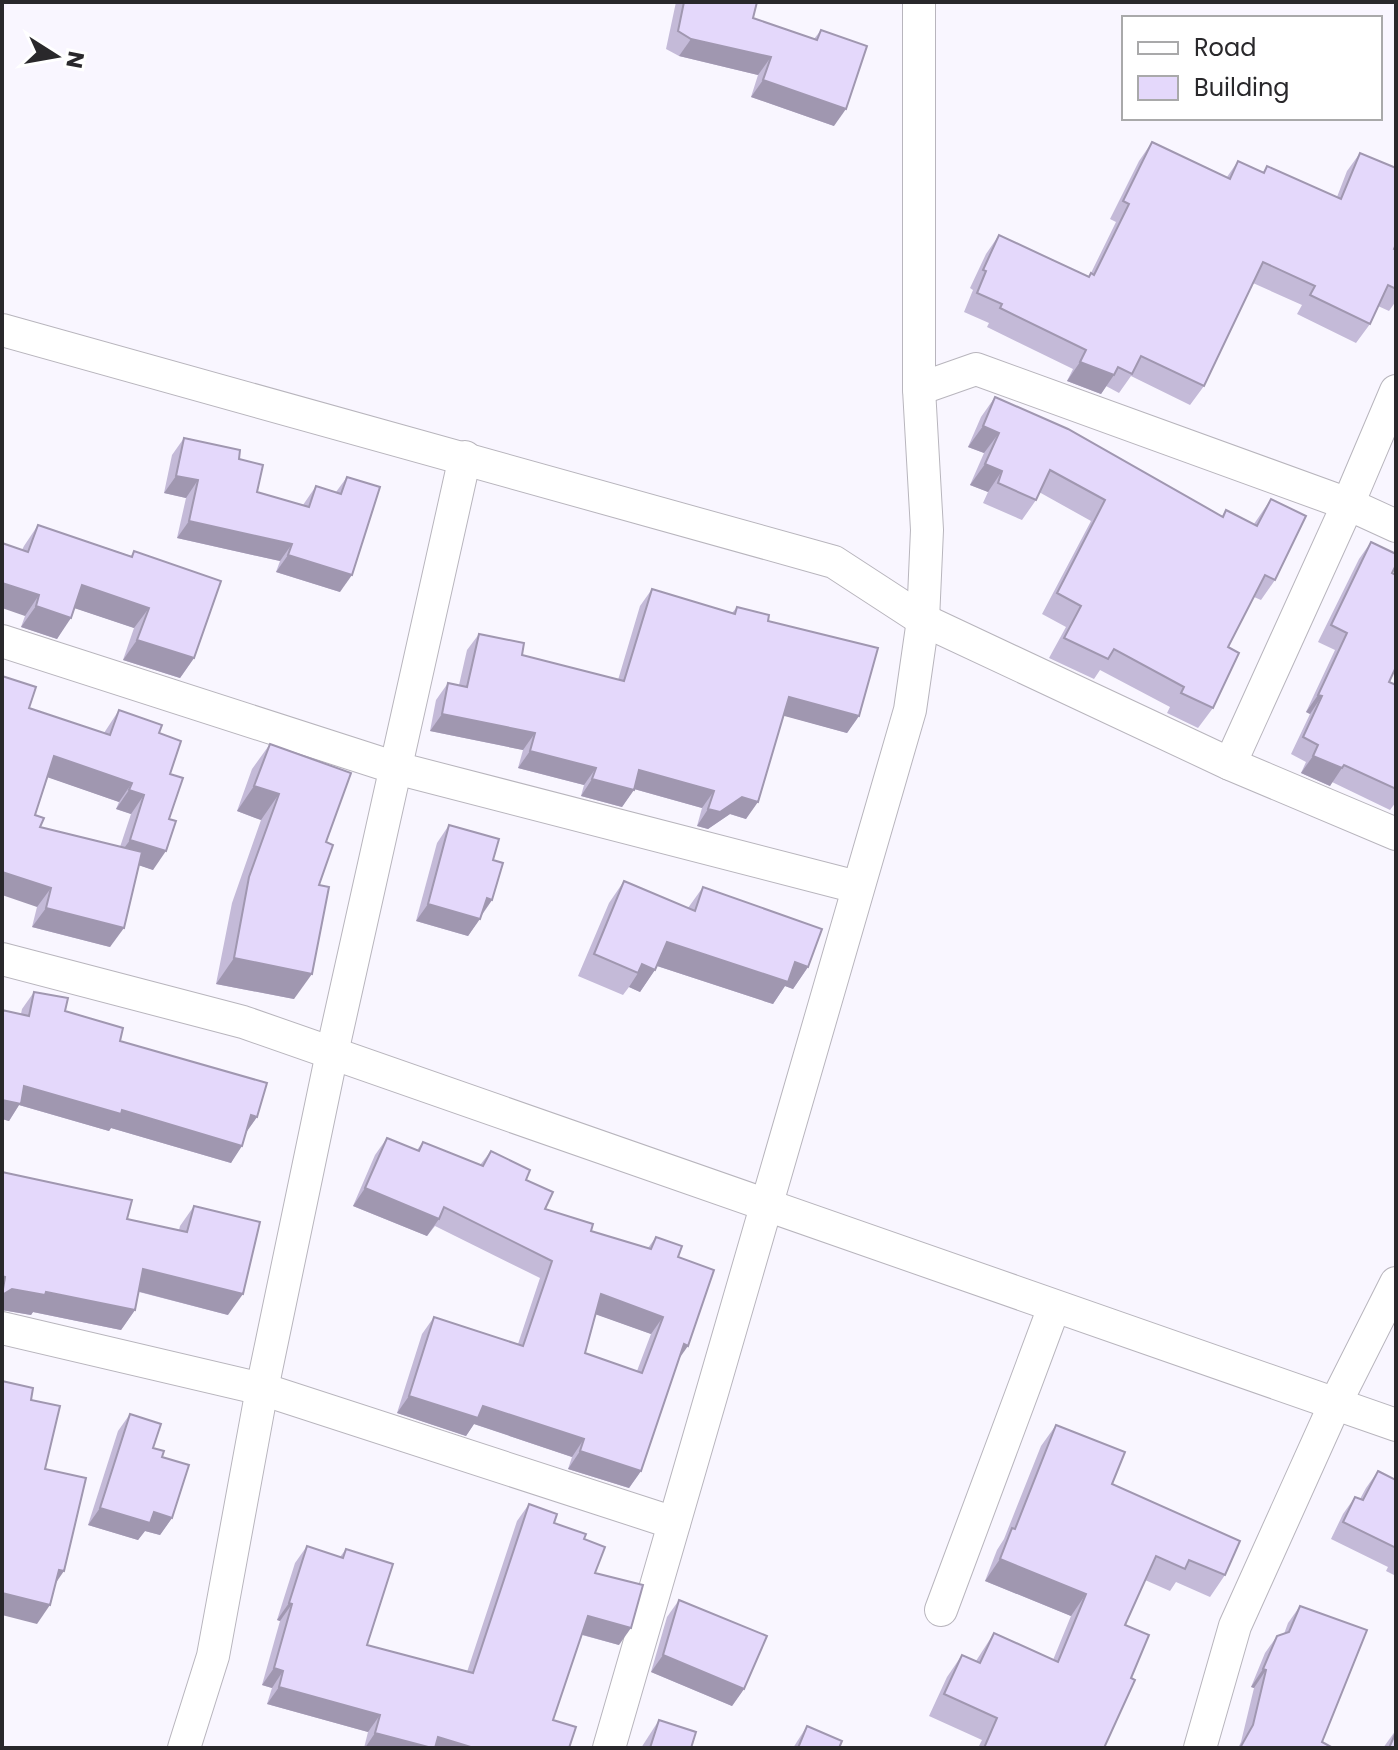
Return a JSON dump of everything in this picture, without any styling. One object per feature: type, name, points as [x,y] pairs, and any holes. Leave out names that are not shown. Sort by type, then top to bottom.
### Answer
[{"type":"street","points":[[609,1748],[910,710],[923,620],[927,530],[919,389],[919,2]]},
{"type":"street","points":[[2,330],[834,562],[923,620],[1230,764],[1396,834]]},
{"type":"street","points":[[919,389],[976,369],[1348,504],[1396,526]]},
{"type":"street","points":[[1230,764],[1396,391]]},
{"type":"street","points":[[184,1748],[213,1656],[262,1389],[332,1053],[465,457]]},
{"type":"street","points":[[2,641],[396,768],[857,887]]},
{"type":"street","points":[[2,959],[243,1022],[1396,1425]]},
{"type":"street","points":[[1200,1748],[1235,1626],[1335,1404],[1396,1283]]},
{"type":"street","points":[[941,1610],[1054,1307]]},
{"type":"street","points":[[2,1328],[262,1389],[674,1523]]},
{"type":"building","points":[[684,2],[757,2],[753,18],[817,40],[821,30],[867,46],[846,109],[763,80],[771,57],[691,39],[678,31]]},
{"type":"building","points":[[1152,142],[1230,179],[1238,161],[1264,173],[1267,166],[1341,199],[1360,153],[1396,168],[1396,289],[1388,285],[1370,324],[1310,295],[1315,286],[1263,262],[1204,386],[1141,356],[1132,374],[1118,367],[1114,375],[1080,362],[1086,350],[1000,308],[1002,304],[977,293],[986,271],[983,270],[999,235],[1089,277],[1091,273],[1094,275],[1129,204],[1123,201]]},
{"type":"building","points":[[995,397],[1068,429],[1223,517],[1226,510],[1257,526],[1271,499],[1306,516],[1275,580],[1265,575],[1228,647],[1239,653],[1213,708],[1181,693],[1184,687],[1114,649],[1108,659],[1064,638],[1081,606],[1057,593],[1105,500],[1050,470],[1036,500],[998,483],[1002,471],[985,464],[999,433],[983,426]]},
{"type":"building","points":[[184,438],[240,450],[239,459],[263,465],[257,492],[309,507],[316,486],[341,494],[347,477],[380,487],[352,575],[288,555],[292,544],[189,521],[198,480],[176,476]]},
{"type":"building","points":[[38,525],[132,557],[134,551],[221,581],[194,658],[137,640],[149,608],[82,585],[71,618],[36,606],[39,595],[2,583],[2,543],[28,552]]},
{"type":"building","points":[[1371,542],[1396,554],[1392,573],[1396,575],[1396,667],[1389,682],[1396,685],[1396,789],[1344,765],[1342,768],[1313,756],[1318,745],[1303,737],[1322,696],[1318,695],[1347,633],[1331,625]]},
{"type":"building","points":[[652,589],[735,614],[737,607],[769,615],[768,621],[878,648],[859,716],[789,697],[758,802],[742,797],[720,812],[708,809],[714,791],[639,770],[634,790],[592,779],[596,768],[530,751],[535,733],[442,714],[448,683],[467,687],[479,634],[524,643],[522,655],[624,681]]},
{"type":"building","points":[[2,676],[36,687],[29,708],[110,735],[119,710],[162,725],[159,733],[181,741],[170,774],[183,778],[169,819],[176,821],[166,851],[130,840],[144,795],[129,790],[132,783],[54,756],[35,815],[44,818],[40,827],[142,852],[124,928],[46,908],[51,888],[2,872]]},
{"type":"building","points":[[270,744],[351,773],[326,842],[333,845],[319,885],[329,887],[312,974],[234,958],[249,877],[279,794],[254,786]]},
{"type":"building","points":[[449,825],[499,839],[493,860],[503,863],[492,900],[487,898],[480,919],[428,904]]},
{"type":"building","points":[[624,881],[695,911],[703,887],[822,929],[808,967],[795,962],[788,982],[667,942],[655,970],[642,964],[638,973],[594,954]]},
{"type":"building","points":[[34,992],[68,998],[65,1011],[123,1028],[120,1041],[267,1083],[257,1117],[251,1115],[242,1146],[122,1110],[121,1114],[24,1086],[21,1104],[2,1100],[2,1010],[29,1016]]},
{"type":"building","points":[[387,1138],[419,1151],[423,1142],[483,1166],[491,1151],[530,1170],[526,1180],[553,1192],[545,1209],[593,1224],[591,1231],[651,1249],[656,1237],[682,1246],[678,1257],[714,1270],[688,1346],[684,1344],[641,1471],[580,1451],[584,1439],[483,1406],[478,1418],[409,1396],[434,1317],[523,1346],[552,1261],[444,1207],[439,1219],[365,1188]],"holes":[[[601,1294],[663,1317],[642,1373],[585,1353]]]},
{"type":"building","points":[[2,1172],[132,1200],[127,1219],[187,1232],[194,1206],[260,1222],[243,1294],[143,1269],[135,1310],[46,1292],[45,1295],[12,1289],[2,1295],[5,1277],[2,1276]]},
{"type":"building","points":[[2,1381],[33,1388],[31,1400],[60,1406],[45,1469],[86,1478],[64,1571],[59,1570],[50,1605],[2,1593]]},
{"type":"building","points":[[130,1414],[161,1424],[153,1448],[164,1451],[162,1457],[189,1465],[172,1518],[154,1512],[150,1523],[100,1508]]},
{"type":"building","points":[[1056,1425],[1125,1452],[1112,1484],[1240,1541],[1225,1575],[1189,1560],[1185,1569],[1156,1556],[1125,1625],[1149,1635],[1131,1678],[1135,1680],[1104,1748],[984,1748],[997,1718],[944,1694],[962,1655],[980,1663],[994,1633],[1058,1662],[1086,1594],[1000,1559]]},
{"type":"building","points":[[1378,1471],[1396,1480],[1396,1548],[1343,1522],[1355,1497],[1363,1500]]},
{"type":"building","points":[[529,1504],[557,1514],[554,1523],[586,1534],[584,1539],[605,1547],[595,1573],[643,1585],[631,1628],[588,1616],[553,1720],[576,1727],[569,1748],[474,1748],[438,1737],[435,1748],[432,1748],[375,1733],[380,1715],[279,1687],[283,1671],[274,1668],[292,1604],[289,1603],[307,1546],[343,1558],[346,1549],[393,1564],[367,1645],[473,1673]]},
{"type":"building","points":[[679,1600],[767,1636],[744,1689],[663,1655]]},
{"type":"building","points":[[1300,1606],[1367,1630],[1322,1742],[1333,1748],[1240,1748],[1253,1725],[1266,1670],[1263,1669],[1277,1636],[1289,1632]]},
{"type":"building","points":[[659,1720],[696,1732],[691,1748],[650,1748]]},
{"type":"building","points":[[807,1726],[842,1741],[839,1748],[798,1748]]},
{"type":"building","points":[[1396,1732],[1396,1748],[1389,1748]]}]
